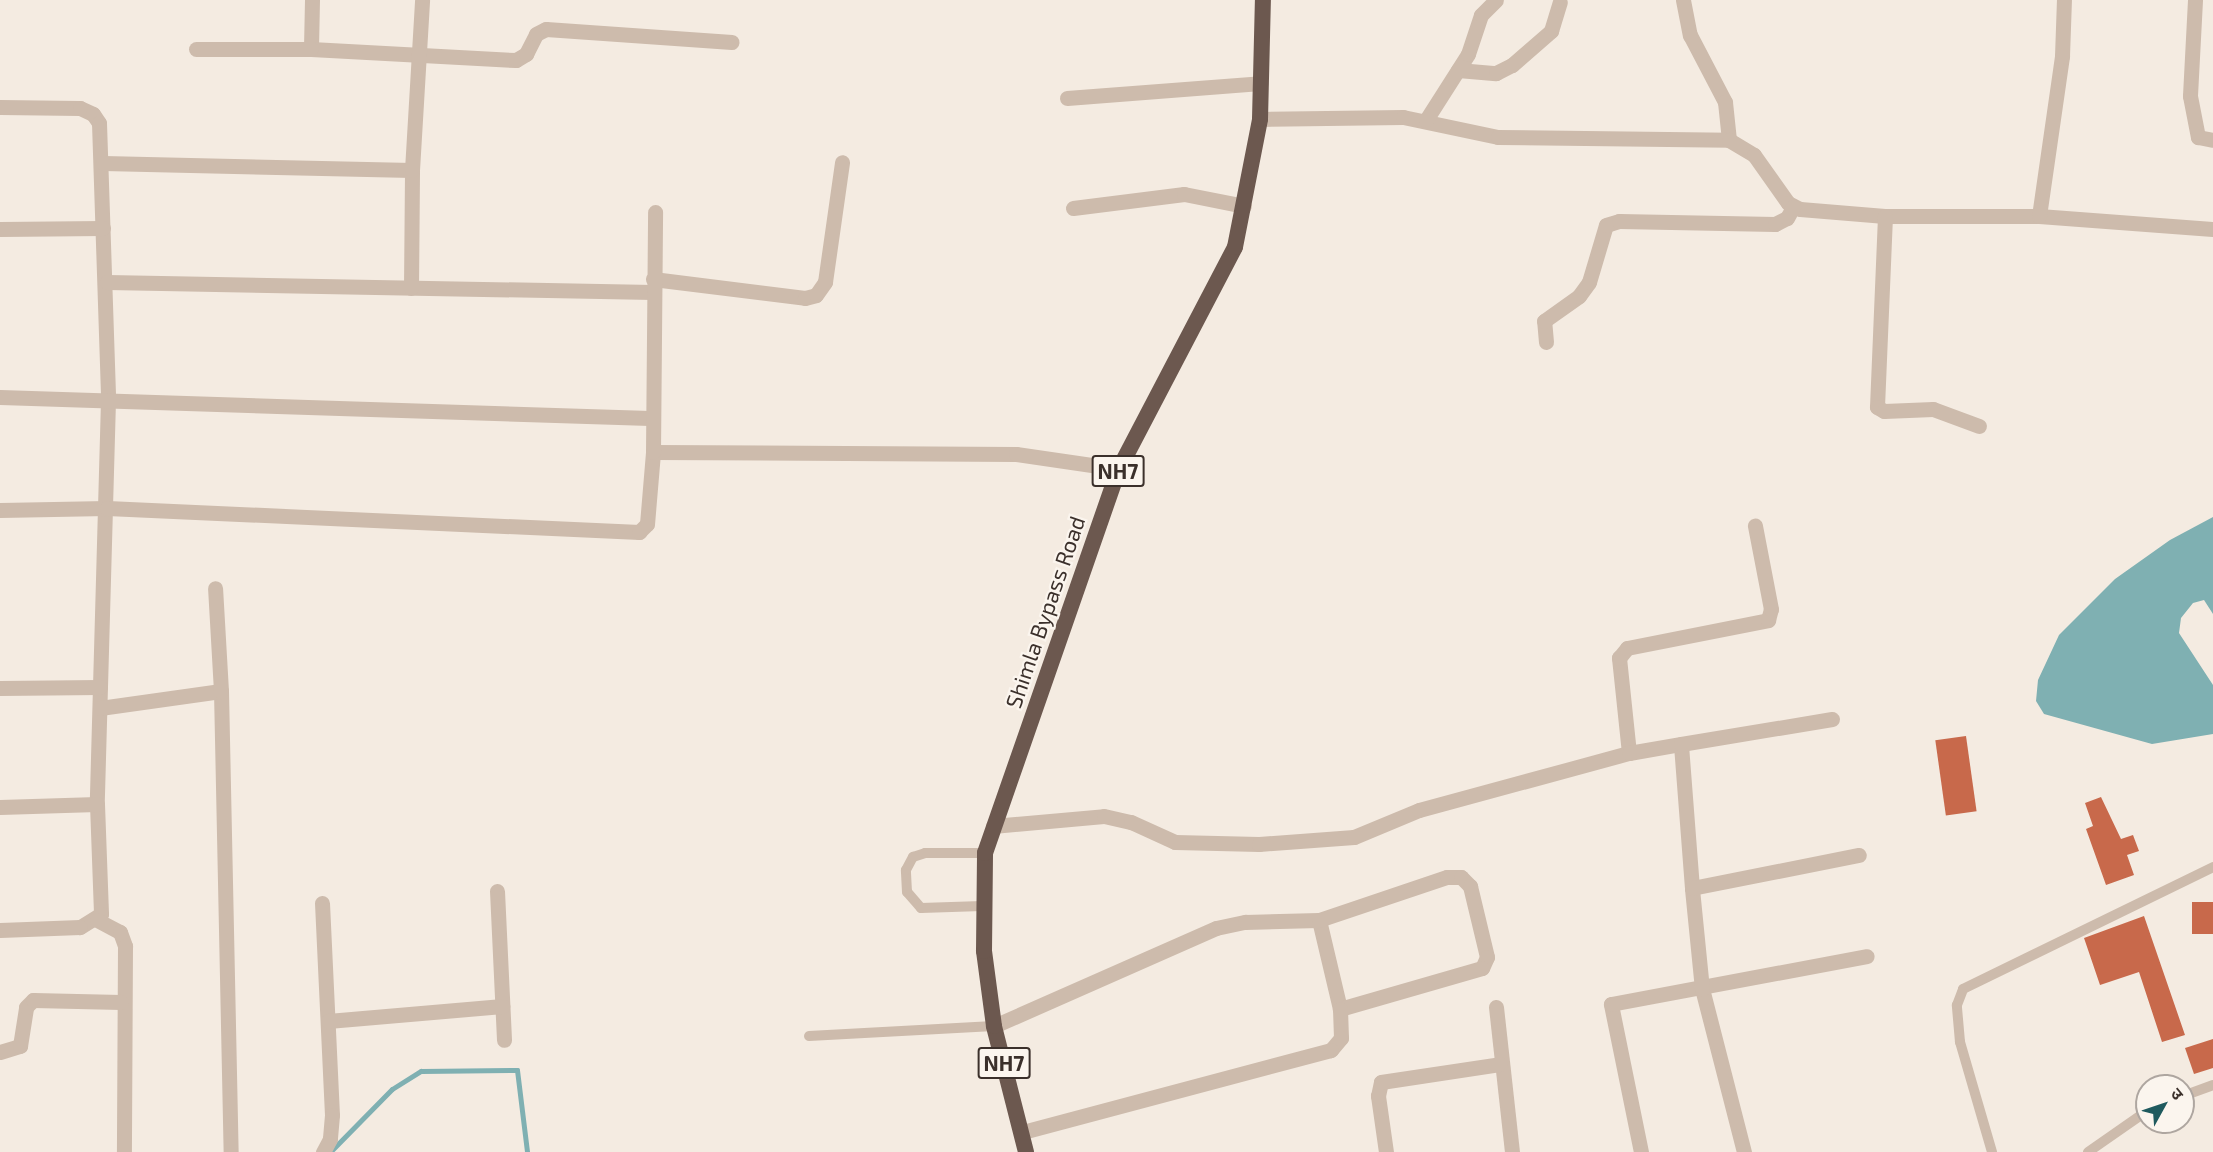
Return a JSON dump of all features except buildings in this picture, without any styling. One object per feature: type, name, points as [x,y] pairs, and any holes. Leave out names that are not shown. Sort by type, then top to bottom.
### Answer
[{"type":"highway","name":"Shimla Bypass Road","points":[[1026,1152],[994,1026],[984,951],[982,906],[985,853],[1119,469],[1175,355],[1221,277],[1245,206],[1260,118],[1263,0]]},
{"type":"street","points":[[310,49],[312,0]]},
{"type":"street","points":[[411,288],[411,170],[422,0]]},
{"type":"street","points":[[1426,120],[1458,70],[1481,15],[1496,0]]},
{"type":"street","points":[[1683,0],[1690,34],[1725,102],[1729,140]]},
{"type":"street","points":[[2038,216],[2061,66],[2064,0]]},
{"type":"street","points":[[2195,0],[2190,96],[2198,137],[2213,140]]},
{"type":"street","points":[[1458,70],[1496,73],[1512,65],[1551,31],[1560,2]]},
{"type":"street","points":[[196,49],[310,49],[418,57],[516,60],[526,54],[536,34],[546,29],[732,42]]},
{"type":"street","points":[[1066,98],[1260,82]]},
{"type":"street","points":[[0,107],[88,110],[99,123],[103,163],[103,228],[107,282],[108,400],[107,508],[97,804],[102,909],[97,920],[80,927],[0,930]]},
{"type":"street","points":[[1260,118],[1426,120],[1498,136],[1729,140],[1754,155],[1793,207],[1884,216],[2038,216],[2213,229]]},
{"type":"street","points":[[107,282],[411,288],[653,286],[805,298],[816,295],[825,282],[843,162]]},
{"type":"street","points":[[103,163],[411,170]]},
{"type":"street","points":[[1073,208],[1184,194],[1245,206]]},
{"type":"street","points":[[1546,342],[1544,321],[1579,296],[1589,282],[1606,225],[1619,221],[1775,224],[1787,218],[1793,207]]},
{"type":"street","points":[[0,510],[107,508],[635,533],[647,524],[653,452],[650,418],[655,212]]},
{"type":"street","points":[[1884,216],[1876,406],[1884,411],[1933,409],[1979,426]]},
{"type":"street","points":[[0,229],[103,228]]},
{"type":"street","points":[[0,397],[650,418]]},
{"type":"street","points":[[653,452],[1016,454],[1119,469]]},
{"type":"street","points":[[1629,753],[1620,658],[1627,648],[1768,620],[1771,609],[1755,526]]},
{"type":"street","points":[[215,588],[221,691],[231,1152]]},
{"type":"street","points":[[0,688],[100,687]]},
{"type":"street","points":[[100,708],[221,691]]},
{"type":"street","points":[[993,826],[1104,816],[1131,822],[1175,842],[1259,844],[1354,837],[1419,810],[1629,753],[1832,719]]},
{"type":"street","points":[[1681,744],[1702,989],[1744,1152]]},
{"type":"street","points":[[0,807],[97,804]]},
{"type":"street","points":[[1692,888],[1859,855]]},
{"type":"street","points":[[994,1026],[1216,928],[1245,921],[1318,920],[1454,876],[1470,886],[1485,947],[1482,968],[1340,1009]]},
{"type":"street","points":[[497,891],[504,1040]]},
{"type":"street","points":[[322,903],[332,1115],[330,1139],[323,1152]]},
{"type":"street","points":[[97,920],[123,939],[121,1002],[124,1152]]},
{"type":"street","points":[[1022,1132],[1331,1050],[1341,1038],[1340,1009],[1318,920]]},
{"type":"street","points":[[1641,1152],[1609,1008],[1614,1003],[1702,989],[1867,956]]},
{"type":"street","points":[[0,1052],[20,1046],[26,1007],[33,1000],[121,1002]]},
{"type":"street","points":[[328,1021],[502,1006]]},
{"type":"street","points":[[1496,1007],[1500,1064],[1512,1152]]},
{"type":"street","points":[[1386,1152],[1378,1096],[1382,1082],[1500,1064]]},
{"type":"lane","points":[[982,906],[921,908],[907,892],[906,870],[913,857],[925,853],[985,853]]},
{"type":"lane","points":[[1992,1152],[1960,1042],[1957,1005],[1963,988],[2213,867]]},
{"type":"lane","points":[[809,1036],[994,1026]]},
{"type":"lane","points":[[2195,1091],[2213,1084]]},
{"type":"lane","points":[[2088,1152],[2135,1119]]},
{"type":"water","points":[[2213,517],[2213,614],[2204,600],[2193,603],[2181,618],[2179,633],[2213,685],[2213,734],[2152,744],[2044,714],[2036,701],[2038,680],[2059,635],[2115,579],[2170,540]]},
{"type":"waterway","points":[[330,1152],[392,1089],[421,1071],[517,1070],[527,1152]]}]
